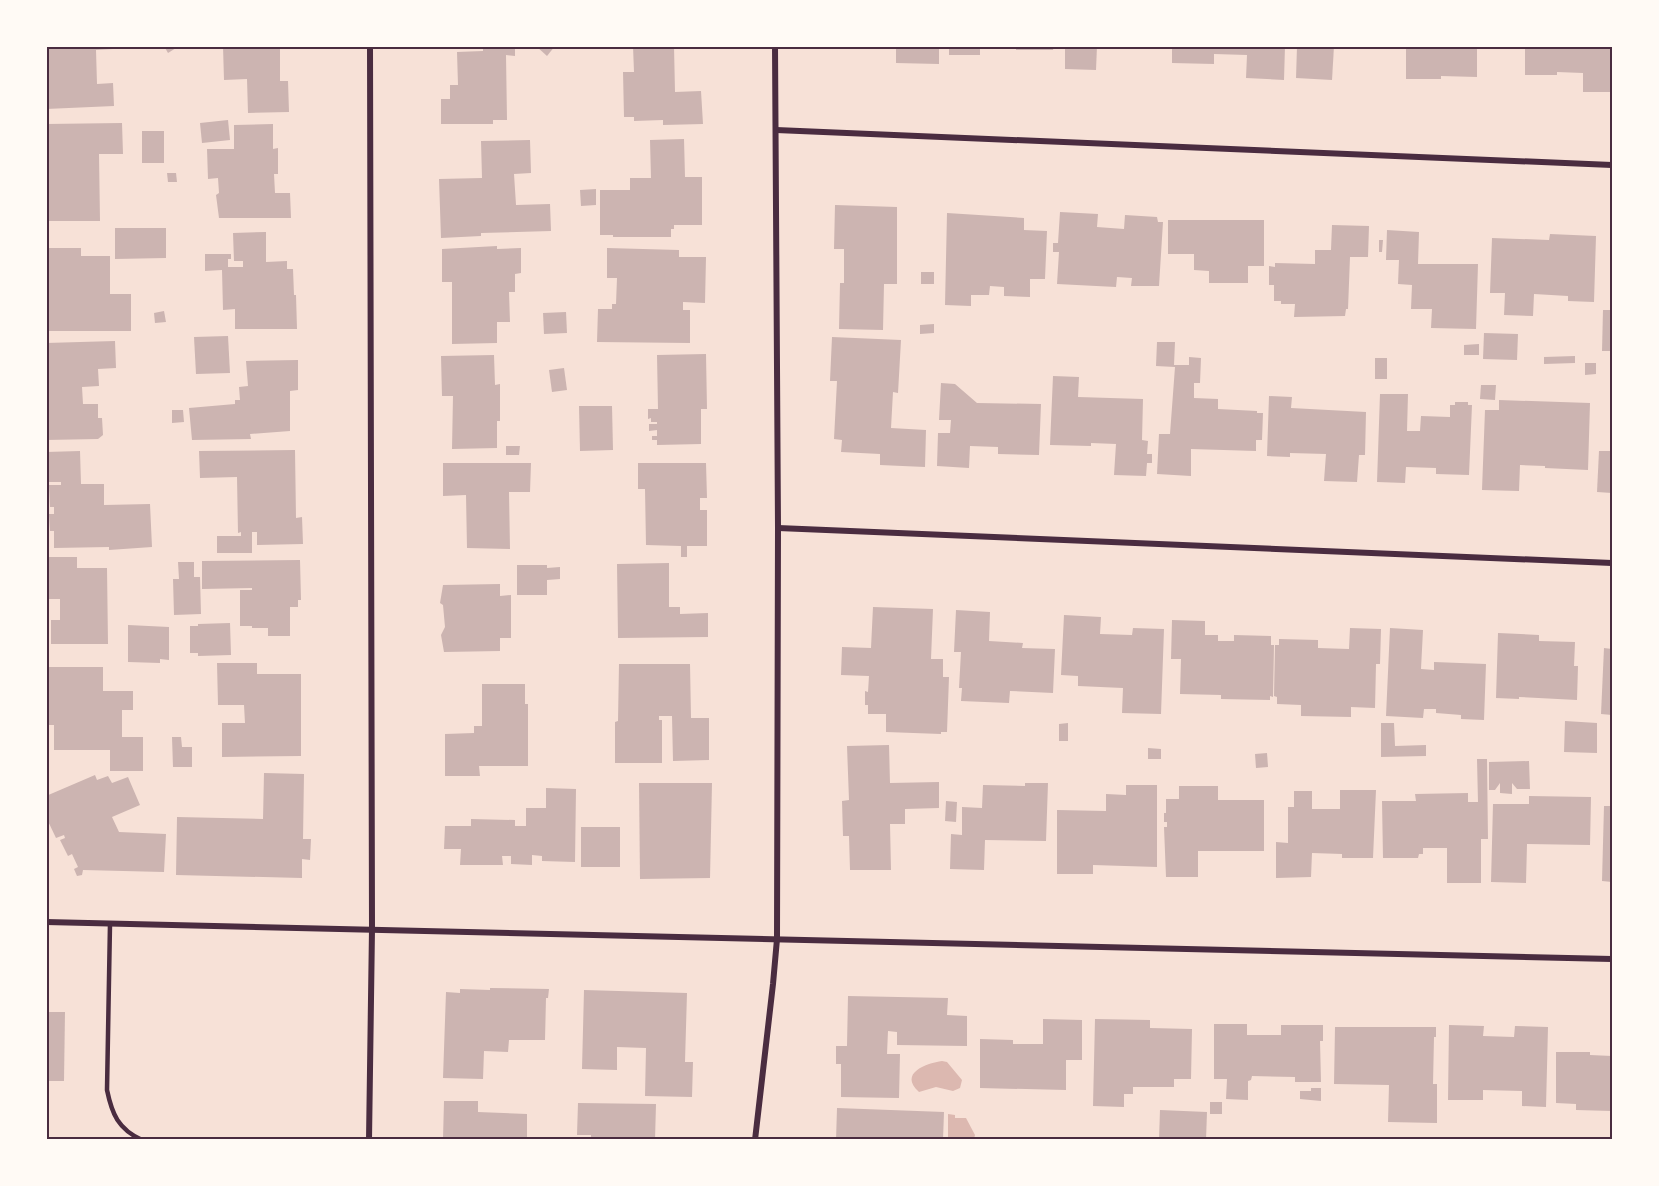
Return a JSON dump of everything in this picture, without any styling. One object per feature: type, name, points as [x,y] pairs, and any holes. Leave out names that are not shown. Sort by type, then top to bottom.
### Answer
[{"type":"street","points":[[369,1140],[372,929],[370,46]]},
{"type":"street","points":[[755,1140],[777,939],[778,528],[775,46]]},
{"type":"street","points":[[776,130],[1612,165]]},
{"type":"street","points":[[778,528],[1612,563]]},
{"type":"street","points":[[46,922],[1612,959]]},
{"type":"lane","points":[[111,924],[107,1090],[111,1112],[122,1126],[142,1140]]},
{"type":"shaded area","points":[[947,1062],[962,1080],[960,1088],[953,1091],[936,1087],[919,1092],[913,1085],[913,1074],[929,1064]]},
{"type":"shaded area","points":[[948,1114],[955,1115],[955,1118],[966,1118],[975,1135],[974,1139],[948,1139]]},
{"type":"building","points":[[46,46],[113,46],[113,49],[96,50],[97,84],[113,83],[114,106],[46,109]]},
{"type":"building","points":[[164,46],[175,46],[176,48],[168,53]]},
{"type":"building","points":[[223,46],[280,46],[280,81],[288,81],[289,112],[248,113],[247,79],[224,80]]},
{"type":"building","points":[[483,46],[515,46],[515,56],[506,55],[507,120],[493,120],[493,124],[441,124],[441,99],[450,99],[450,85],[458,85],[457,52],[483,51]]},
{"type":"building","points":[[536,46],[555,46],[547,56]]},
{"type":"building","points":[[633,46],[674,46],[675,92],[701,91],[703,124],[663,125],[663,120],[634,121],[634,117],[624,117],[623,72],[634,72]]},
{"type":"building","points":[[875,46],[939,46],[939,64],[896,63],[896,49],[875,49]]},
{"type":"building","points":[[949,46],[980,46],[980,55],[949,55]]},
{"type":"building","points":[[1016,46],[1054,46],[1053,50],[1016,50]]},
{"type":"building","points":[[1065,46],[1097,46],[1096,70],[1065,69]]},
{"type":"building","points":[[1172,46],[1285,46],[1284,80],[1246,78],[1247,55],[1214,54],[1214,64],[1172,63]]},
{"type":"building","points":[[1297,46],[1334,46],[1332,80],[1296,78]]},
{"type":"building","points":[[1406,46],[1477,46],[1477,77],[1441,76],[1441,79],[1406,79]]},
{"type":"building","points":[[1525,46],[1612,46],[1612,92],[1583,92],[1583,73],[1557,72],[1557,75],[1525,75]]},
{"type":"building","points":[[228,120],[230,140],[202,143],[200,123]]},
{"type":"building","points":[[122,123],[123,154],[99,154],[100,221],[46,221],[46,124]]},
{"type":"building","points":[[273,124],[273,149],[278,148],[278,174],[274,174],[275,193],[290,193],[291,218],[219,218],[216,195],[219,193],[218,178],[208,179],[207,149],[234,149],[234,125]]},
{"type":"building","points":[[142,131],[164,131],[164,163],[142,163]]},
{"type":"building","points":[[684,139],[685,177],[702,177],[702,225],[674,225],[674,229],[671,229],[671,237],[600,235],[600,190],[630,190],[630,178],[651,178],[650,140]]},
{"type":"building","points":[[530,140],[531,173],[514,174],[516,205],[550,204],[551,231],[481,233],[481,236],[441,238],[439,179],[482,178],[481,141]]},
{"type":"building","points":[[167,173],[176,173],[177,182],[168,182]]},
{"type":"building","points":[[596,189],[596,205],[581,206],[580,190]]},
{"type":"building","points":[[835,205],[897,207],[897,284],[884,284],[883,330],[839,329],[840,283],[844,283],[844,249],[834,249]]},
{"type":"building","points":[[1060,212],[1098,214],[1097,227],[1124,229],[1125,215],[1157,217],[1158,222],[1163,222],[1159,286],[1131,286],[1132,278],[1117,277],[1116,287],[1057,284],[1059,252],[1053,252],[1053,243],[1058,243]]},
{"type":"building","points":[[947,213],[1024,218],[1024,230],[1047,231],[1045,279],[1030,279],[1030,297],[1004,296],[1004,287],[990,286],[989,295],[971,295],[971,306],[945,305]]},
{"type":"building","points":[[1168,220],[1264,220],[1264,266],[1248,266],[1248,283],[1209,283],[1209,271],[1194,270],[1194,254],[1168,254]]},
{"type":"building","points":[[1332,225],[1369,226],[1368,257],[1350,257],[1348,309],[1346,309],[1345,316],[1294,317],[1295,304],[1281,304],[1281,301],[1274,301],[1274,285],[1269,285],[1269,266],[1275,267],[1275,263],[1315,264],[1315,250],[1331,250]]},
{"type":"building","points":[[115,228],[166,228],[166,258],[115,259]]},
{"type":"building","points":[[1387,230],[1419,232],[1418,264],[1478,264],[1476,329],[1431,328],[1432,309],[1411,309],[1412,285],[1398,284],[1399,260],[1386,260]]},
{"type":"building","points":[[266,232],[266,262],[287,261],[287,269],[293,269],[297,329],[235,329],[235,309],[223,310],[222,270],[205,271],[205,254],[231,254],[228,267],[243,267],[243,261],[234,261],[233,233]]},
{"type":"building","points":[[1550,234],[1596,236],[1594,302],[1568,301],[1568,296],[1534,294],[1533,316],[1504,315],[1505,293],[1490,293],[1492,238],[1549,240]]},
{"type":"building","points":[[1379,240],[1383,240],[1382,252],[1379,252]]},
{"type":"building","points":[[497,246],[497,249],[521,248],[521,273],[515,274],[515,292],[509,292],[510,322],[497,322],[497,343],[452,344],[452,282],[442,282],[442,249]]},
{"type":"building","points":[[46,248],[81,248],[81,256],[110,256],[110,294],[131,294],[131,331],[46,331]]},
{"type":"building","points":[[607,248],[679,250],[679,257],[706,257],[705,303],[683,302],[683,310],[690,310],[690,343],[597,342],[598,309],[612,309],[612,304],[616,304],[617,278],[607,278]]},
{"type":"building","points":[[921,272],[934,272],[934,284],[921,284]]},
{"type":"building","points":[[1603,310],[1612,310],[1612,351],[1602,351]]},
{"type":"building","points":[[164,311],[166,322],[155,323],[154,313]]},
{"type":"building","points":[[566,312],[567,333],[544,334],[543,313]]},
{"type":"building","points":[[934,324],[934,333],[920,334],[920,325]]},
{"type":"building","points":[[1484,333],[1518,334],[1517,360],[1483,359]]},
{"type":"building","points":[[228,336],[230,373],[196,374],[194,337]]},
{"type":"building","points":[[832,337],[901,340],[898,393],[893,392],[891,428],[926,430],[925,467],[880,465],[880,454],[841,452],[842,440],[834,439],[837,381],[830,381]]},
{"type":"building","points":[[115,341],[116,368],[98,369],[99,386],[82,387],[83,404],[98,404],[98,418],[102,418],[103,435],[98,439],[46,440],[46,343]]},
{"type":"building","points":[[1157,342],[1175,342],[1174,365],[1189,365],[1189,357],[1201,358],[1200,383],[1194,383],[1194,398],[1218,399],[1218,409],[1263,413],[1262,440],[1256,440],[1256,451],[1191,449],[1191,476],[1157,474],[1159,434],[1170,434],[1175,367],[1156,366]]},
{"type":"building","points":[[1479,344],[1479,355],[1464,355],[1464,345]]},
{"type":"building","points":[[706,354],[707,409],[701,409],[701,444],[657,445],[657,440],[652,440],[652,436],[657,436],[657,430],[649,431],[649,424],[657,424],[657,422],[651,422],[651,418],[648,419],[648,409],[658,409],[657,355]]},
{"type":"building","points":[[494,355],[495,385],[500,384],[497,448],[452,449],[453,396],[442,396],[441,356]]},
{"type":"building","points":[[1575,356],[1575,363],[1544,364],[1544,357]]},
{"type":"building","points":[[1375,358],[1387,358],[1387,379],[1375,379]]},
{"type":"building","points":[[298,360],[298,390],[290,391],[290,431],[250,434],[251,439],[192,440],[189,408],[235,404],[235,400],[240,400],[239,387],[248,386],[246,361]]},
{"type":"building","points":[[1585,363],[1596,363],[1596,374],[1585,375]]},
{"type":"building","points":[[564,368],[567,390],[552,392],[549,370]]},
{"type":"building","points":[[1053,376],[1079,377],[1078,397],[1143,399],[1142,440],[1148,441],[1147,454],[1152,454],[1152,463],[1147,463],[1146,476],[1114,475],[1116,444],[1050,445]]},
{"type":"building","points":[[941,383],[955,384],[977,403],[1041,404],[1039,455],[998,454],[998,447],[970,446],[969,468],[937,466],[938,433],[950,433],[951,420],[939,420]]},
{"type":"building","points":[[1481,385],[1496,385],[1495,400],[1480,399]]},
{"type":"building","points":[[1380,394],[1408,394],[1407,431],[1420,431],[1421,416],[1450,417],[1450,405],[1455,405],[1455,402],[1468,402],[1468,405],[1472,405],[1469,475],[1436,474],[1436,468],[1406,467],[1405,483],[1377,482]]},
{"type":"building","points":[[1269,396],[1292,397],[1291,408],[1366,412],[1365,455],[1359,455],[1357,482],[1324,481],[1326,454],[1290,453],[1290,457],[1267,456]]},
{"type":"building","points":[[1499,400],[1590,403],[1588,470],[1520,465],[1519,491],[1482,490],[1485,410],[1499,410]]},
{"type":"building","points":[[579,406],[612,406],[613,450],[580,451]]},
{"type":"building","points":[[172,410],[183,410],[184,422],[172,423]]},
{"type":"building","points":[[506,446],[520,446],[519,455],[506,455]]},
{"type":"building","points":[[295,450],[296,518],[302,517],[303,544],[257,545],[257,532],[252,532],[252,553],[217,553],[217,536],[241,536],[241,532],[238,533],[237,477],[200,478],[199,451]]},
{"type":"building","points":[[80,451],[81,484],[104,484],[104,505],[150,504],[152,547],[109,550],[109,547],[54,548],[54,531],[50,531],[49,514],[54,514],[54,507],[50,507],[49,485],[61,485],[61,482],[46,482],[46,452]]},
{"type":"building","points":[[1599,451],[1612,451],[1612,493],[1597,492]]},
{"type":"building","points":[[443,463],[531,463],[530,492],[509,492],[510,549],[467,548],[466,495],[443,496]]},
{"type":"building","points":[[638,463],[706,463],[707,498],[700,498],[700,510],[707,510],[707,546],[687,546],[687,557],[681,557],[681,546],[646,545],[645,489],[638,489]]},
{"type":"building","points":[[46,557],[77,557],[77,568],[107,568],[108,644],[51,644],[51,620],[60,620],[60,599],[46,599]]},
{"type":"building","points":[[300,560],[301,600],[298,600],[298,607],[290,607],[290,636],[268,636],[268,628],[240,626],[240,590],[252,590],[252,588],[202,589],[202,561]]},
{"type":"building","points":[[178,562],[194,562],[194,577],[200,577],[201,614],[174,615],[173,579],[179,579]]},
{"type":"building","points":[[669,563],[669,607],[680,607],[680,614],[708,613],[708,637],[618,638],[617,564]]},
{"type":"building","points":[[517,565],[560,567],[560,579],[547,580],[547,595],[517,595]]},
{"type":"building","points":[[500,584],[500,596],[511,595],[511,638],[500,638],[500,651],[444,652],[441,635],[445,627],[443,605],[440,603],[443,585]]},
{"type":"building","points":[[873,607],[933,609],[931,659],[943,659],[943,677],[949,677],[947,732],[941,732],[941,734],[886,732],[886,714],[868,714],[868,705],[865,705],[865,691],[868,692],[869,676],[841,675],[842,647],[871,648]]},
{"type":"building","points":[[956,610],[990,612],[989,641],[1023,643],[1022,648],[1055,649],[1053,693],[1010,691],[1009,703],[961,701],[962,688],[959,688],[961,652],[954,652]]},
{"type":"building","points":[[1064,615],[1101,617],[1100,634],[1132,635],[1133,628],[1164,629],[1161,714],[1122,713],[1123,688],[1078,686],[1078,676],[1061,675]]},
{"type":"building","points":[[1172,620],[1205,621],[1205,635],[1218,635],[1218,641],[1234,641],[1234,635],[1271,636],[1271,645],[1274,645],[1273,697],[1270,696],[1270,700],[1221,699],[1221,695],[1180,694],[1181,659],[1171,659]]},
{"type":"building","points":[[230,623],[231,655],[198,656],[198,653],[190,653],[190,626]]},
{"type":"building","points":[[128,625],[169,627],[169,660],[160,659],[160,663],[128,662]]},
{"type":"building","points":[[1350,628],[1381,629],[1380,664],[1376,664],[1375,708],[1351,707],[1351,717],[1301,716],[1301,705],[1277,704],[1277,697],[1274,696],[1275,645],[1279,645],[1279,639],[1318,640],[1318,648],[1349,649]]},
{"type":"building","points":[[1390,628],[1423,630],[1421,669],[1434,670],[1434,662],[1486,664],[1484,720],[1461,719],[1461,715],[1436,713],[1436,709],[1424,709],[1423,718],[1386,716]]},
{"type":"building","points":[[1498,633],[1539,635],[1539,641],[1575,642],[1574,666],[1578,666],[1577,700],[1496,698]]},
{"type":"building","points":[[1604,648],[1612,649],[1612,715],[1601,714]]},
{"type":"building","points":[[217,663],[257,663],[257,674],[301,674],[301,756],[222,757],[222,723],[245,723],[244,705],[218,705]]},
{"type":"building","points":[[619,664],[690,664],[691,718],[709,718],[709,760],[673,761],[672,716],[659,716],[659,720],[662,720],[662,763],[615,763]]},
{"type":"building","points":[[46,667],[103,667],[103,691],[133,691],[133,710],[122,710],[122,737],[143,737],[143,771],[110,771],[110,750],[54,750],[54,725],[48,725]]},
{"type":"building","points":[[482,684],[525,684],[525,704],[528,704],[528,766],[479,766],[480,776],[445,776],[445,734],[474,733],[474,726],[482,726]]},
{"type":"building","points":[[1565,721],[1597,723],[1597,753],[1564,752]]},
{"type":"building","points":[[1068,723],[1068,741],[1059,741],[1059,724]]},
{"type":"building","points":[[1381,723],[1394,723],[1395,746],[1426,745],[1426,756],[1381,757]]},
{"type":"building","points":[[172,737],[181,737],[182,747],[192,747],[192,767],[173,767]]},
{"type":"building","points":[[889,745],[890,783],[939,782],[939,808],[905,809],[905,824],[890,824],[891,870],[850,870],[849,836],[843,836],[842,801],[849,800],[847,746]]},
{"type":"building","points":[[1148,748],[1161,749],[1161,759],[1148,759]]},
{"type":"building","points":[[1267,753],[1268,767],[1256,768],[1255,754]]},
{"type":"building","points":[[1477,759],[1487,759],[1488,839],[1481,839],[1481,883],[1447,883],[1447,848],[1423,848],[1423,854],[1419,854],[1418,858],[1383,858],[1382,801],[1416,801],[1415,794],[1468,793],[1468,802],[1478,802]]},
{"type":"building","points":[[1529,761],[1530,789],[1517,789],[1512,783],[1512,794],[1500,793],[1500,783],[1495,790],[1489,790],[1489,762]]},
{"type":"building","points":[[264,773],[304,774],[303,839],[311,839],[310,860],[302,859],[302,878],[176,875],[177,817],[263,819]]},
{"type":"building","points":[[95,775],[97,780],[108,776],[112,783],[128,777],[140,805],[112,817],[119,832],[166,834],[164,872],[83,870],[82,875],[77,876],[74,869],[78,867],[72,854],[68,856],[60,840],[65,838],[64,835],[56,838],[46,817],[46,796]]},
{"type":"building","points":[[639,783],[712,783],[710,878],[640,879]]},
{"type":"building","points":[[1025,783],[1048,783],[1046,841],[985,840],[984,870],[950,869],[951,834],[962,835],[962,807],[982,808],[983,785],[1025,786]]},
{"type":"building","points":[[1126,785],[1157,785],[1157,867],[1093,865],[1093,874],[1057,874],[1057,810],[1106,811],[1106,794],[1126,795]]},
{"type":"building","points":[[1179,786],[1218,786],[1218,800],[1264,800],[1264,851],[1198,851],[1198,877],[1166,877],[1164,827],[1167,827],[1167,822],[1164,822],[1164,813],[1166,813],[1166,799],[1179,799]]},
{"type":"building","points":[[546,788],[576,789],[575,862],[542,861],[542,856],[532,855],[532,865],[511,864],[511,856],[502,856],[503,865],[460,865],[461,849],[444,849],[445,826],[471,826],[471,819],[515,820],[515,826],[526,826],[526,808],[546,808]]},
{"type":"building","points":[[1340,790],[1376,790],[1373,858],[1342,858],[1342,854],[1312,853],[1311,877],[1276,878],[1276,842],[1288,843],[1288,807],[1294,807],[1294,791],[1312,791],[1312,809],[1340,809]]},
{"type":"building","points":[[1529,796],[1591,797],[1590,845],[1527,844],[1526,883],[1491,882],[1493,804],[1529,804]]},
{"type":"building","points":[[946,801],[957,802],[956,822],[945,821]]},
{"type":"building","points":[[1604,806],[1612,806],[1612,882],[1602,881]]},
{"type":"building","points":[[581,827],[620,827],[620,867],[581,867]]},
{"type":"building","points":[[490,988],[549,989],[548,998],[546,998],[545,1040],[509,1040],[508,1052],[484,1051],[483,1079],[443,1078],[446,992],[460,993],[460,989],[490,990]]},
{"type":"building","points":[[584,990],[687,993],[685,1062],[693,1062],[692,1097],[645,1096],[646,1048],[617,1047],[617,1070],[582,1069]]},
{"type":"building","points":[[848,996],[948,998],[947,1015],[967,1016],[967,1046],[897,1045],[897,1032],[888,1031],[887,1054],[900,1054],[899,1098],[841,1097],[841,1064],[836,1064],[836,1046],[847,1046]]},
{"type":"building","points":[[46,1012],[65,1012],[64,1081],[46,1081]]},
{"type":"building","points":[[1043,1019],[1082,1020],[1082,1060],[1066,1060],[1066,1090],[980,1088],[980,1039],[1013,1040],[1013,1044],[1043,1044]]},
{"type":"building","points":[[1095,1019],[1150,1020],[1150,1028],[1192,1029],[1191,1079],[1174,1079],[1174,1087],[1133,1087],[1133,1094],[1124,1094],[1124,1107],[1093,1106]]},
{"type":"building","points":[[1214,1024],[1247,1024],[1247,1035],[1281,1035],[1281,1025],[1323,1025],[1323,1041],[1320,1041],[1321,1082],[1295,1082],[1295,1077],[1252,1076],[1248,1081],[1248,1100],[1226,1099],[1227,1079],[1214,1079]]},
{"type":"building","points":[[1449,1025],[1484,1026],[1483,1036],[1514,1037],[1515,1026],[1548,1027],[1546,1107],[1522,1106],[1522,1091],[1483,1090],[1483,1100],[1448,1100]]},
{"type":"building","points":[[1335,1027],[1436,1027],[1433,1084],[1437,1084],[1437,1123],[1388,1122],[1389,1085],[1334,1084]]},
{"type":"building","points":[[1556,1052],[1590,1052],[1590,1055],[1612,1056],[1612,1111],[1576,1110],[1576,1104],[1556,1103]]},
{"type":"building","points":[[1311,1088],[1321,1088],[1321,1101],[1300,1099],[1300,1091],[1311,1091]]},
{"type":"building","points":[[444,1101],[478,1101],[478,1112],[527,1114],[527,1140],[443,1139]]},
{"type":"building","points":[[1210,1102],[1222,1102],[1222,1114],[1210,1114]]},
{"type":"building","points":[[578,1103],[656,1104],[655,1140],[591,1140],[591,1135],[577,1135]]},
{"type":"building","points":[[837,1108],[944,1112],[943,1140],[836,1140]]},
{"type":"building","points":[[1160,1110],[1207,1112],[1206,1140],[1159,1140]]}]
